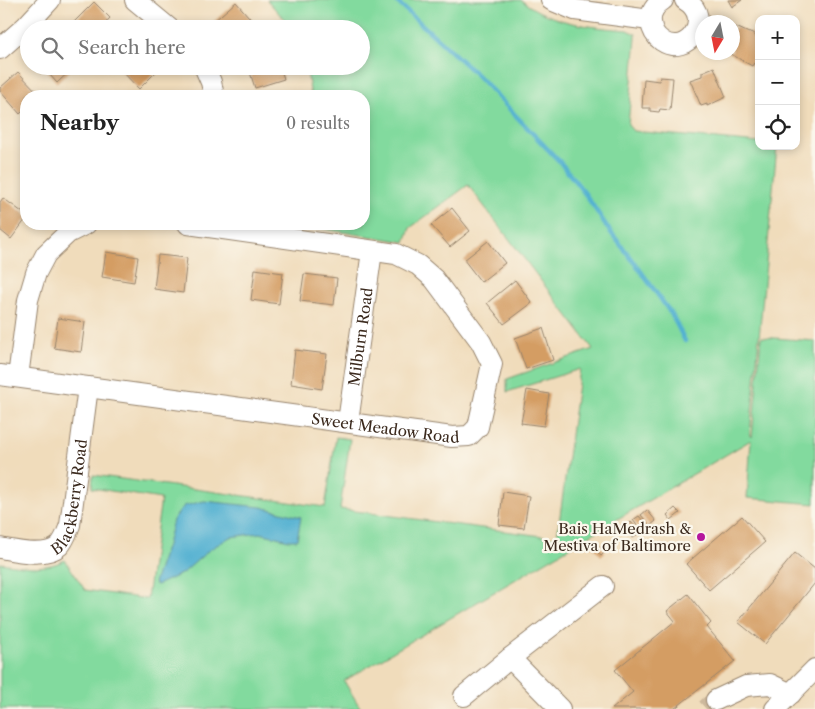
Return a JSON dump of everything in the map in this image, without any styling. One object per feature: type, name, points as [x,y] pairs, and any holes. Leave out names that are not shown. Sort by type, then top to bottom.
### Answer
[{"type":"street","points":[[32,20],[50,0]]},
{"type":"street","points":[[135,0],[159,20]]},
{"type":"street","points":[[551,0],[575,10],[650,20]]},
{"type":"street","points":[[663,0],[653,10],[650,20],[652,31],[657,38],[673,45],[683,44],[692,38],[697,31],[699,22],[697,12],[685,0]]},
{"type":"street","points":[[0,49],[20,31]]},
{"type":"street","points":[[208,75],[213,90]]},
{"type":"street","name":"Sweet Meadow Road","points":[[74,230],[68,233],[46,254],[36,273],[9,376],[452,437],[468,436],[478,427],[492,364],[481,342],[434,279],[418,265],[396,254],[234,230]]},
{"type":"street","name":"Milburn Road","points":[[348,422],[372,251]]},
{"type":"street","name":"Blackberry Road","points":[[0,548],[30,552],[48,551],[58,547],[66,537],[70,525],[88,387]]},
{"type":"street","points":[[464,696],[603,586]]},
{"type":"street","points":[[510,658],[560,709]]},
{"type":"street","points":[[775,709],[815,669]]},
{"type":"street","points":[[716,700],[746,686],[770,684],[791,694]]},
{"type":"green space","points":[[267,0],[521,0],[545,14],[572,23],[628,30],[636,34],[628,125],[633,131],[755,143],[755,150],[777,150],[750,434],[752,437],[761,337],[815,341],[815,504],[747,498],[751,440],[344,681],[361,709],[0,709],[0,563],[41,567],[65,560],[85,590],[147,599],[161,499],[92,488],[93,475],[325,507],[336,437],[350,439],[340,509],[557,538],[580,369],[507,392],[507,379],[593,349],[468,185],[410,228],[405,242],[330,230],[370,230],[370,90],[310,90],[308,75],[370,75],[370,20],[285,20]]},
{"type":"water","points":[[204,501],[261,507],[301,517],[297,540],[260,533],[230,537],[209,550],[183,573],[157,585],[154,583],[173,520],[184,506]]},
{"type":"building","points":[[728,0],[742,0],[732,7]]},
{"type":"building","points":[[94,2],[110,18],[108,20],[76,20]]},
{"type":"building","points":[[236,2],[252,20],[215,20]]},
{"type":"building","points":[[740,29],[755,35],[755,64],[752,66],[740,59]]},
{"type":"building","points":[[714,67],[726,97],[707,106],[707,104],[701,106],[690,80],[702,76],[702,72]]},
{"type":"building","points":[[18,72],[35,90],[20,90],[20,114],[0,91],[0,88]]},
{"type":"building","points":[[50,75],[65,75],[57,83]]},
{"type":"building","points":[[126,75],[153,75],[139,89]]},
{"type":"building","points":[[251,75],[283,75],[284,79],[255,88]]},
{"type":"building","points":[[660,77],[673,78],[670,110],[660,109],[659,112],[650,111],[650,108],[642,108],[644,79],[659,81]]},
{"type":"building","points":[[3,198],[20,211],[20,227],[11,239],[0,230],[0,202]]},
{"type":"building","points":[[452,208],[470,231],[450,247],[431,225]]},
{"type":"building","points":[[488,241],[505,263],[481,282],[464,260]]},
{"type":"building","points":[[106,252],[138,257],[134,282],[102,277]]},
{"type":"building","points":[[158,255],[187,258],[183,293],[154,289]]},
{"type":"building","points":[[255,269],[283,273],[279,304],[251,300]]},
{"type":"building","points":[[304,274],[337,278],[334,305],[300,301]]},
{"type":"building","points":[[515,280],[532,303],[504,324],[487,303]]},
{"type":"building","points":[[58,318],[85,322],[81,352],[54,348]]},
{"type":"building","points":[[543,328],[553,360],[526,369],[515,338]]},
{"type":"building","points":[[295,350],[327,354],[322,389],[291,384]]},
{"type":"building","points":[[527,390],[549,394],[544,426],[521,423]]},
{"type":"building","points":[[503,492],[529,496],[524,528],[499,525]]},
{"type":"building","points":[[675,508],[680,513],[671,520],[667,515]]},
{"type":"building","points":[[647,510],[656,521],[650,526],[641,515]]},
{"type":"building","points":[[639,516],[648,527],[641,531],[633,520]]},
{"type":"building","points":[[742,516],[765,542],[709,590],[686,564]]},
{"type":"building","points":[[631,522],[639,533],[633,538],[625,527]]},
{"type":"building","points":[[596,542],[605,552],[601,556],[592,545]]},
{"type":"building","points":[[795,553],[815,569],[815,583],[765,644],[738,622]]},
{"type":"building","points":[[688,594],[711,623],[707,627],[735,661],[674,709],[612,709],[633,692],[615,670],[675,621],[667,611]]},
{"type":"waterway","points":[[395,0],[477,75],[560,162],[672,315],[685,341]]},
{"type":"tunnel","points":[[706,709],[716,700]]},
{"type":"place","name":"Bais HaMedrash & Mestiva of Baltimore","points":[[701,537]]}]
